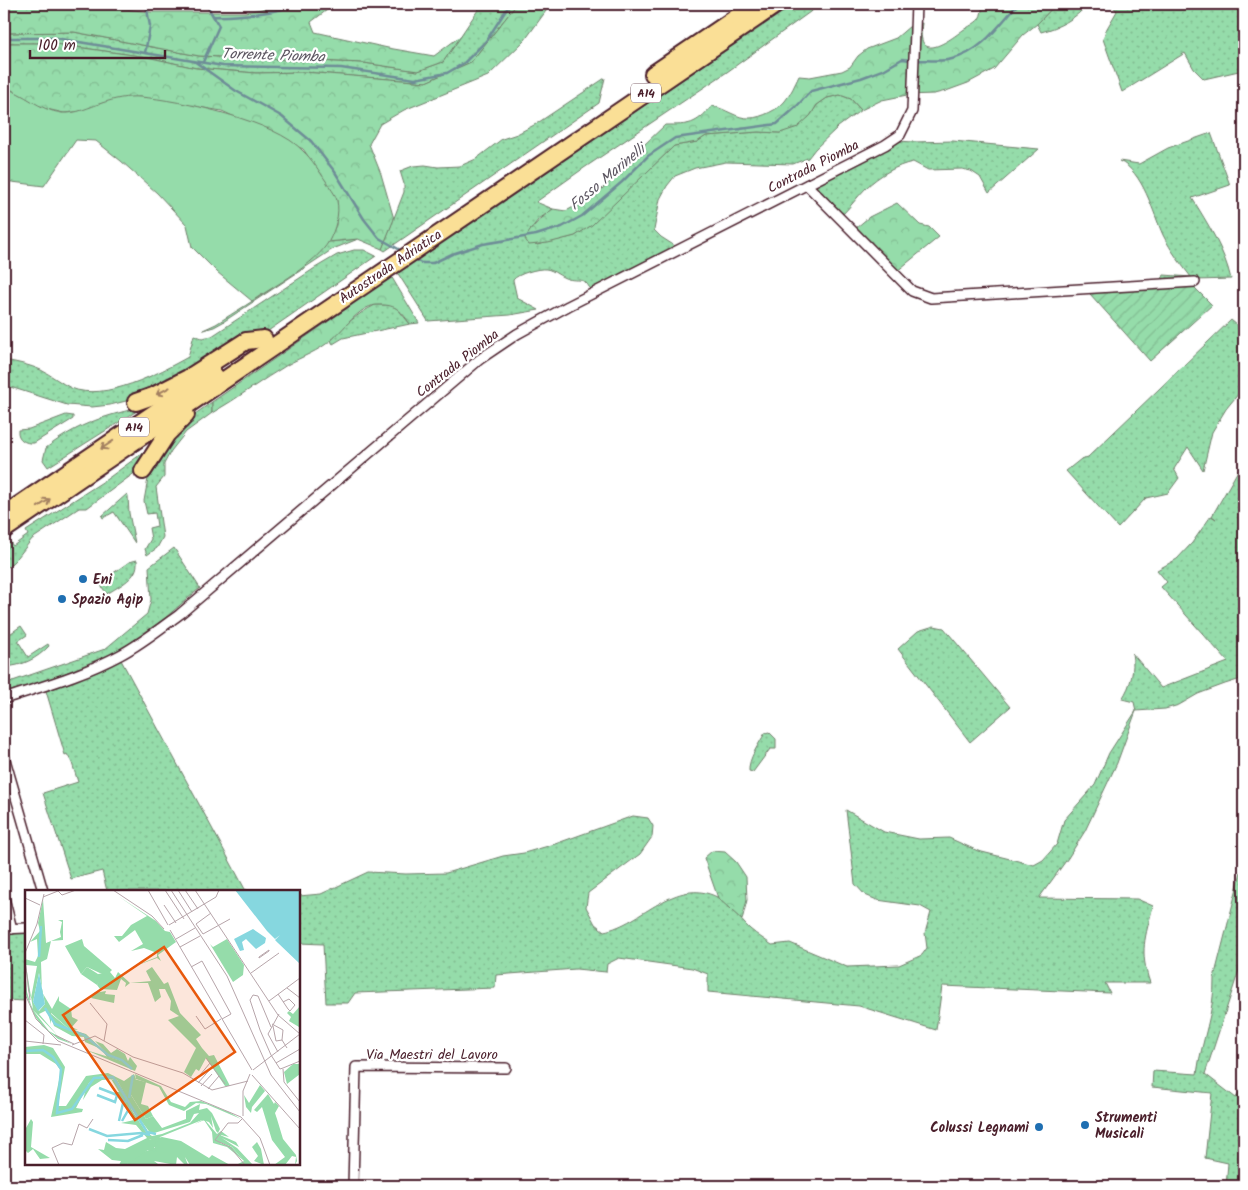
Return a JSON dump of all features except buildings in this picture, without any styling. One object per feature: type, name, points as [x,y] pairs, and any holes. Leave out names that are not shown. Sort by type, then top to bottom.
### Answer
[{"type":"highway","name":"Autostrada Adriatica","points":[[4,530],[363,285],[756,4]]},
{"type":"highway","name":"Autostrada Adriatica","points":[[4,515],[336,290],[777,4]]},
{"type":"highway","points":[[136,402],[188,378],[246,341],[264,339]]},
{"type":"highway","points":[[143,471],[174,426],[192,409],[236,379],[239,368]]},
{"type":"street","name":"Contrada Piomba","points":[[4,699],[91,669],[120,655],[152,635],[180,614],[480,359],[517,334],[679,248],[807,185],[900,135],[912,111],[916,4]]},
{"type":"street","points":[[807,185],[912,291],[931,298],[1195,282]]},
{"type":"street","points":[[4,756],[43,890]]},
{"type":"street","points":[[4,898],[8,929],[25,928]]},
{"type":"street","name":"Via Maestri del Lavoro","points":[[354,1186],[356,1067],[506,1068]]},
{"type":"green space","points":[[4,4],[79,4],[151,12],[245,12],[290,4],[335,4],[311,22],[315,32],[434,56],[462,35],[443,62],[418,71],[364,63],[199,56],[74,32],[4,33]]},
{"type":"green space","points":[[482,4],[517,4],[471,62],[426,82],[304,72],[256,73],[196,68],[147,57],[48,43],[4,43],[4,33],[74,32],[199,56],[364,63],[418,71],[443,62]]},
{"type":"green space","points":[[517,4],[551,4],[525,40],[488,76],[404,110],[380,124],[369,144],[381,174],[394,219],[382,249],[358,239],[328,242],[336,225],[337,200],[303,149],[222,111],[139,97],[103,103],[83,111],[64,113],[42,108],[12,90],[4,88],[4,43],[48,43],[147,57],[196,68],[256,73],[304,72],[426,82],[471,62]]},
{"type":"green space","points":[[795,4],[821,4],[727,72],[536,202],[553,209],[539,219],[530,230],[537,245],[575,236],[591,225],[674,146],[697,142],[706,136],[758,132],[780,133],[810,116],[817,105],[827,98],[840,95],[851,99],[861,110],[838,127],[808,158],[793,164],[726,162],[695,168],[675,176],[660,199],[654,230],[675,246],[591,290],[584,281],[568,279],[546,269],[538,269],[515,278],[513,280],[517,298],[539,310],[510,315],[428,321],[397,272]]},
{"type":"green space","points":[[983,4],[1056,4],[1037,24],[1023,35],[994,69],[968,83],[934,94],[907,95],[882,100],[861,110],[851,99],[840,95],[827,98],[817,105],[810,116],[798,127],[780,133],[758,132],[706,136],[697,142],[674,146],[592,225],[575,236],[548,243],[529,245],[525,239],[537,223],[553,209],[566,211],[593,197],[632,162],[645,144],[665,125],[692,123],[712,106],[745,118],[764,115],[779,107],[785,101],[799,76],[810,77],[842,71],[850,67],[858,56],[867,49],[896,38],[910,26],[922,23],[921,36],[923,43],[928,47],[934,47],[949,40],[978,20],[981,16]]},
{"type":"green space","points":[[1056,4],[1088,4],[1067,22],[1041,32],[1037,24]]},
{"type":"green space","points":[[1111,4],[1244,4],[1244,72],[1243,70],[1204,79],[1194,69],[1185,53],[1122,92],[1103,39],[1117,11]]},
{"type":"green space","points":[[605,78],[599,103],[385,251],[382,249],[404,192],[400,171],[413,166],[425,165],[438,167],[460,166],[476,159],[502,139],[536,124]]},
{"type":"green space","points":[[4,88],[12,90],[46,109],[62,113],[78,111],[116,99],[140,97],[202,107],[272,130],[290,140],[306,154],[334,193],[338,211],[331,237],[323,250],[315,258],[252,301],[217,272],[192,247],[187,225],[157,193],[96,141],[76,140],[44,186],[4,181]]},
{"type":"green space","points":[[1211,133],[1230,185],[1192,198],[1220,247],[1231,279],[1161,281],[1164,275],[1191,277],[1166,241],[1141,183],[1127,166],[1119,161],[1139,164],[1168,148]]},
{"type":"green space","points":[[898,141],[953,141],[1039,149],[989,193],[980,177],[971,171],[962,169],[928,170],[913,162],[894,168],[876,179],[843,214],[813,187],[891,147]]},
{"type":"green space","points":[[897,203],[920,225],[929,227],[939,237],[896,272],[856,228],[869,217]]},
{"type":"green space","points":[[358,239],[333,249],[223,322],[203,330],[216,324],[275,286],[303,266],[328,242]]},
{"type":"green space","points":[[354,250],[364,250],[376,256],[258,338],[134,399],[92,407],[67,405],[4,385],[4,360],[37,368],[71,388],[85,391],[115,389],[147,378],[188,357],[194,335],[202,338],[212,336],[315,268],[337,255]]},
{"type":"green space","points":[[391,276],[419,323],[410,324],[400,311],[388,305],[369,307],[357,315],[326,344],[287,365],[212,413],[212,402]]},
{"type":"green space","points":[[1191,284],[1212,305],[1150,361],[1088,290]]},
{"type":"green space","points":[[375,305],[390,305],[397,308],[410,324],[343,338],[333,344],[331,341],[346,325],[362,312]]},
{"type":"green space","points":[[1231,320],[1244,331],[1244,387],[1226,409],[1212,432],[1203,470],[1188,447],[1174,469],[1179,478],[1168,493],[1146,498],[1118,528],[1066,471],[1081,459],[1088,457]]},
{"type":"green space","points":[[212,402],[212,413],[186,432],[171,451],[164,464],[164,477],[156,487],[163,537],[157,548],[147,555],[145,549],[151,539],[149,528],[157,526],[155,513],[147,514],[144,501],[149,473],[181,424]]},
{"type":"green space","points":[[140,409],[48,467],[43,460],[46,448],[68,433],[100,419]]},
{"type":"green space","points":[[66,415],[73,416],[73,419],[34,443],[25,442],[19,436],[18,430],[29,429]]},
{"type":"green space","points":[[159,441],[144,466],[87,508],[79,508],[32,539],[4,571],[4,546],[10,542],[13,546],[28,535],[26,531],[107,479]]},
{"type":"green space","points":[[1244,460],[1244,678],[1198,694],[1179,705],[1165,709],[1136,711],[1134,702],[1122,699],[1132,677],[1132,653],[1161,688],[1228,662],[1161,587],[1167,582],[1157,570],[1177,559],[1192,543],[1211,516],[1216,519],[1212,516]]},
{"type":"green space","points":[[127,494],[135,543],[114,512],[103,518],[102,516]]},
{"type":"green space","points":[[174,548],[200,588],[165,618],[120,650],[49,680],[4,693],[4,684],[105,649],[147,614],[151,600],[149,567]]},
{"type":"green space","points":[[137,560],[137,566],[132,576],[107,594],[99,583],[129,562]]},
{"type":"green space","points":[[21,626],[27,635],[18,641],[28,657],[48,644],[49,646],[29,661],[4,667],[4,645],[9,653],[9,639],[4,642],[4,638]]},
{"type":"green space","points":[[934,626],[944,628],[1010,707],[970,742],[898,649],[918,631]]},
{"type":"green space","points":[[121,660],[245,890],[107,890],[102,871],[71,879],[43,793],[78,782],[72,763],[67,754],[65,755],[46,691],[97,672]]},
{"type":"green space","points":[[1136,711],[1117,763],[1085,831],[1039,898],[1137,899],[1153,906],[1144,944],[1145,962],[1150,983],[1105,983],[1110,993],[942,986],[936,1030],[859,1006],[708,992],[708,974],[692,968],[619,958],[607,964],[606,972],[576,969],[496,975],[495,988],[355,993],[348,1003],[326,1003],[323,944],[300,943],[300,896],[321,894],[368,872],[406,874],[446,873],[503,856],[524,853],[555,844],[633,816],[648,818],[653,826],[652,837],[640,854],[588,893],[586,907],[595,924],[604,931],[618,927],[673,897],[687,892],[702,892],[722,900],[750,929],[772,945],[790,943],[847,967],[899,965],[922,955],[927,948],[925,933],[931,912],[920,906],[877,900],[865,895],[855,884],[846,810],[884,832],[919,839],[949,838],[978,851],[1034,865],[1043,860],[1057,844],[1064,820],[1095,785],[1109,753]]},
{"type":"green space","points":[[769,732],[776,739],[776,749],[770,749],[753,772],[749,771],[754,752],[765,733]]},
{"type":"green space","points":[[712,851],[725,852],[736,862],[746,877],[747,900],[742,920],[718,898],[704,858]]},
{"type":"green space","points":[[1244,860],[1244,955],[1205,1074],[1236,1098],[1244,1084],[1244,1186],[1226,1186],[1228,1163],[1205,1158],[1212,1093],[1152,1087],[1153,1071],[1197,1074],[1210,1014],[1214,978]]},
{"type":"green space","points":[[25,932],[25,1001],[4,1000],[4,933]]},
{"type":"waterway","points":[[145,53],[150,26],[146,4]]},
{"type":"waterway","points":[[203,62],[219,26],[206,4]]},
{"type":"waterway","points":[[213,16],[267,12],[294,4]]},
{"type":"waterway","name":"Torrente Piomba","points":[[4,38],[55,38],[223,66],[341,68],[415,79],[447,73],[464,63],[486,41],[510,4]]},
{"type":"waterway","name":"Fosso Marinelli","points":[[916,60],[939,61],[963,55],[989,37],[1018,4]]},
{"type":"waterway","name":"Fosso Marinelli","points":[[413,258],[421,263],[433,263],[452,254],[483,244],[536,235],[562,227],[582,216],[622,182],[648,156],[675,138],[777,124],[811,91],[861,78],[885,69],[902,59],[911,60]]},
{"type":"waterway","name":"Fosso Marinelli","points":[[194,61],[236,91],[281,116],[311,141],[335,172],[364,219],[379,238],[402,251]]},
{"type":"place","name":"Eni","points":[[83,579]]},
{"type":"place","name":"Spazio Agip","points":[[62,599]]},
{"type":"place","name":"Strumenti Musicali","points":[[1085,1125]]},
{"type":"place","name":"Colussi Legnami","points":[[1039,1127]]}]
